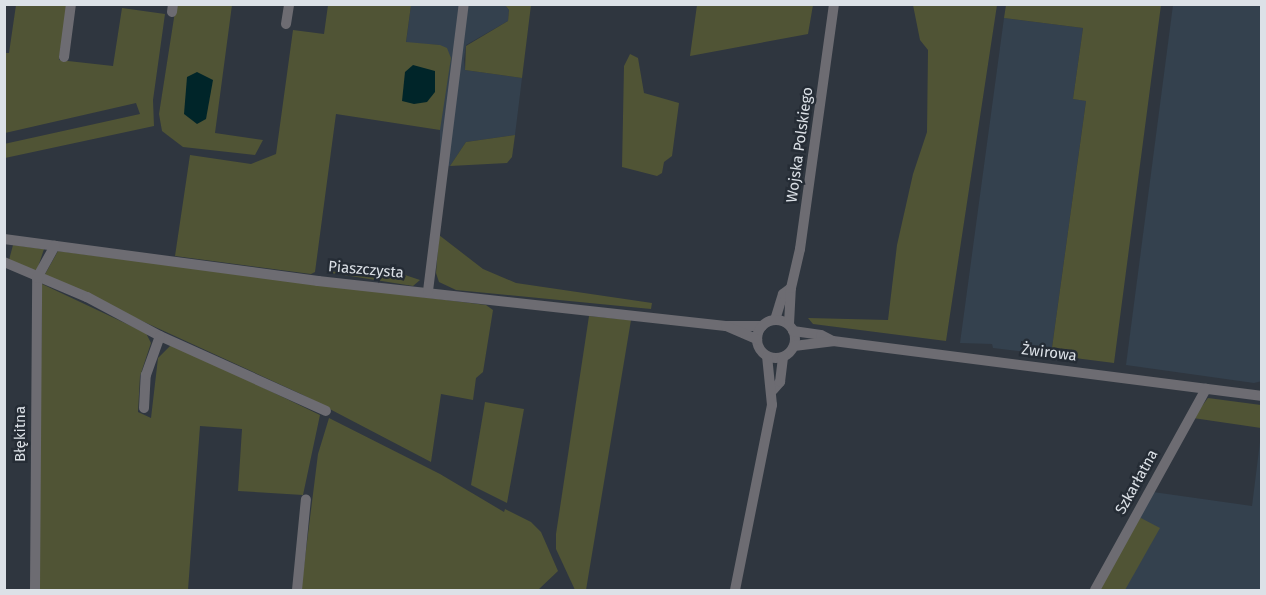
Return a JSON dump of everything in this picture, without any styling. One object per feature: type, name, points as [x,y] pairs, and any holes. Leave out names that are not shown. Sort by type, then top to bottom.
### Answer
[{"type":"street","points":[[64,57],[71,4]]},
{"type":"street","points":[[286,24],[289,4]]},
{"type":"street","points":[[428,291],[464,4]]},
{"type":"street","name":"Wojska Polskiego","points":[[791,327],[791,288],[800,249],[834,4]]},
{"type":"street","name":"Piaszczysta","points":[[4,239],[726,326],[762,326]]},
{"type":"street","points":[[37,278],[55,246]]},
{"type":"street","points":[[6,262],[37,278],[87,297],[160,336],[326,411]]},
{"type":"street","name":"Błękitna","points":[[35,591],[37,278]]},
{"type":"street","name":"Wojska Polskiego","points":[[775,320],[783,294],[791,288]]},
{"type":"street","points":[[735,591],[773,390],[780,382],[783,357],[794,346],[791,327],[775,320],[762,326],[757,339],[767,356],[768,381],[773,390]]},
{"type":"street","name":"Piaszczysta","points":[[726,326],[757,339]]},
{"type":"street","name":"Żwirowa","points":[[791,327],[821,335],[833,341]]},
{"type":"street","points":[[144,408],[146,375],[160,336]]},
{"type":"street","name":"Żwirowa","points":[[794,346],[833,341],[1262,396]]},
{"type":"street","points":[[767,356],[783,357]]},
{"type":"street","name":"Szkarłatna","points":[[1095,591],[1206,389]]},
{"type":"street","points":[[297,591],[306,499]]},
{"type":"shaded area","points":[[697,4],[813,5],[808,34],[690,56]]},
{"type":"shaded area","points":[[16,5],[67,5],[59,60],[113,66],[122,8],[165,14],[153,100],[154,126],[5,158],[4,144],[140,114],[136,103],[5,133],[5,53],[9,53]]},
{"type":"shaded area","points":[[176,5],[232,5],[215,133],[263,140],[255,155],[183,147],[162,131],[159,114]]},
{"type":"shaded area","points":[[328,5],[411,5],[406,42],[440,45],[447,48],[451,58],[440,130],[336,114],[315,272],[311,274],[175,256],[190,155],[251,164],[276,154],[293,30],[324,34]]},
{"type":"shaded area","points":[[411,5],[505,5],[509,10],[508,21],[466,45],[464,60],[465,70],[522,78],[515,135],[466,142],[450,166],[440,165],[440,45],[406,43]]},
{"type":"shaded area","points":[[505,5],[531,5],[522,78],[465,70],[466,46],[508,21],[509,10]]},
{"type":"shaded area","points":[[913,5],[997,5],[946,341],[813,324],[808,318],[888,320],[897,245],[913,174],[927,132],[928,50],[920,40]]},
{"type":"shaded area","points":[[1006,5],[1161,5],[1114,363],[1051,355],[1086,101],[1073,99],[1083,28],[1004,18]]},
{"type":"shaded area","points":[[1173,5],[1261,5],[1262,381],[1254,383],[1126,365]]},
{"type":"shaded area","points":[[1004,18],[1083,28],[1073,99],[1086,101],[1051,355],[993,348],[992,344],[960,343]]},
{"type":"shaded area","points":[[630,54],[638,58],[644,93],[679,103],[672,156],[664,162],[662,173],[657,176],[622,167],[624,66]]},
{"type":"shaded area","points":[[413,65],[435,71],[435,92],[427,102],[414,104],[402,101],[405,72]]},
{"type":"shaded area","points":[[197,72],[213,80],[206,119],[197,124],[184,114],[187,77]]},
{"type":"shaded area","points":[[515,135],[512,157],[507,163],[450,166],[466,142]]},
{"type":"shaded area","points":[[439,235],[483,269],[516,283],[652,303],[651,309],[456,290],[439,282],[436,273]]},
{"type":"shaded area","points":[[13,245],[44,249],[36,273],[9,260]]},
{"type":"shaded area","points":[[58,251],[486,305],[493,310],[483,372],[476,378],[473,400],[441,394],[431,462],[301,394],[44,276]]},
{"type":"shaded area","points":[[390,270],[420,280],[413,286],[325,272]]},
{"type":"shaded area","points":[[42,284],[146,333],[151,343],[140,376],[138,412],[151,418],[158,358],[172,344],[320,415],[303,495],[238,491],[242,429],[200,426],[188,590],[38,590]]},
{"type":"shaded area","points":[[589,316],[631,320],[586,590],[575,590],[556,549],[556,534]]},
{"type":"shaded area","points":[[1208,398],[1261,405],[1261,428],[1193,418]]},
{"type":"shaded area","points":[[485,402],[524,409],[507,503],[471,485]]},
{"type":"shaded area","points":[[329,418],[440,474],[504,512],[505,509],[531,522],[541,532],[558,571],[538,590],[301,590],[318,454]]},
{"type":"shaded area","points":[[1261,434],[1261,590],[1099,590],[1153,492],[1252,506]]},
{"type":"shaded area","points":[[1139,517],[1160,528],[1125,590],[1099,590]]}]
